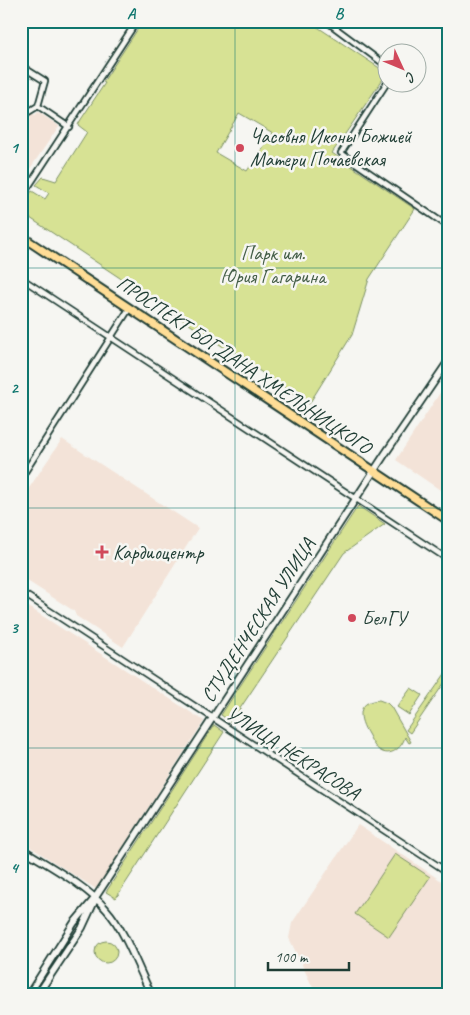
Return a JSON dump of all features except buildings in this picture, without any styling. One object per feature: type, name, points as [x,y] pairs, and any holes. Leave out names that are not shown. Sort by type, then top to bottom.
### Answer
[{"type":"main road","name":"ПРОСПЕКТ БОГДАНА ХМЕЛЬНИЦКОГО","points":[[21,236],[449,521]]},
{"type":"main road","name":"СТУДЕНЧЕСКАЯ УЛИЦА","points":[[29,994],[74,924],[95,898],[449,360]]},
{"type":"main road","points":[[21,848],[95,898],[105,907],[117,924],[151,994]]},
{"type":"main road","name":"СТУДЕНЧЕСКАЯ УЛИЦА","points":[[38,994],[82,928],[90,914],[95,898]]},
{"type":"street","points":[[21,198],[137,21]]},
{"type":"street","points":[[326,21],[378,60]]},
{"type":"street","points":[[21,66],[45,81],[38,106],[25,114],[21,111]]},
{"type":"street","points":[[381,92],[340,153],[449,227]]},
{"type":"street","points":[[38,106],[69,126]]},
{"type":"street","points":[[21,278],[449,560]]},
{"type":"street","points":[[21,478],[129,309]]},
{"type":"street","name":"УЛИЦА НЕКРАСОВА","points":[[21,592],[449,873]]},
{"type":"shaded area","points":[[21,106],[35,115],[38,112],[59,126],[21,182]]},
{"type":"shaded area","points":[[449,379],[449,496],[396,460]]},
{"type":"shaded area","name":"Кардиоцентр","points":[[62,439],[198,528],[123,647],[76,616],[74,611],[21,577],[21,500]]},
{"type":"shaded area","points":[[21,602],[204,721],[96,889],[21,841]]},
{"type":"shaded area","points":[[358,825],[449,886],[449,994],[316,994],[289,938],[292,923]]},
{"type":"green space","name":"Парк им. Юрия Гагарина","points":[[143,21],[253,21],[258,24],[260,21],[313,21],[313,24],[378,67],[378,86],[332,153],[415,209],[369,279],[352,335],[309,404],[21,212],[21,207],[32,191],[45,199],[49,193],[36,185],[43,177],[56,181],[87,132],[78,125],[105,83],[103,82]],"holes":[[[239,113],[273,133],[247,171],[216,153]]]},
{"type":"green space","points":[[358,506],[385,524],[344,553],[231,722],[221,715]]},
{"type":"green space","points":[[449,668],[449,676],[410,733],[406,730]]},
{"type":"green space","points":[[411,688],[422,695],[409,715],[397,707]]},
{"type":"green space","points":[[379,700],[391,707],[411,742],[409,743],[405,737],[395,751],[387,753],[375,747],[361,717],[361,712],[366,704]]},
{"type":"green space","points":[[214,725],[224,732],[116,898],[106,892]]},
{"type":"green space","points":[[395,854],[430,877],[389,937],[355,914]]},
{"type":"green space","points":[[106,941],[114,944],[117,952],[114,960],[106,963],[98,960],[95,952],[98,944]]},
{"type":"place","name":"Часовня Иконы Божией Матери Почаевская","points":[[240,148]]},
{"type":"place","name":"Кардиоцентр","points":[[102,552]]},
{"type":"place","name":"БелГУ","points":[[352,618]]}]
